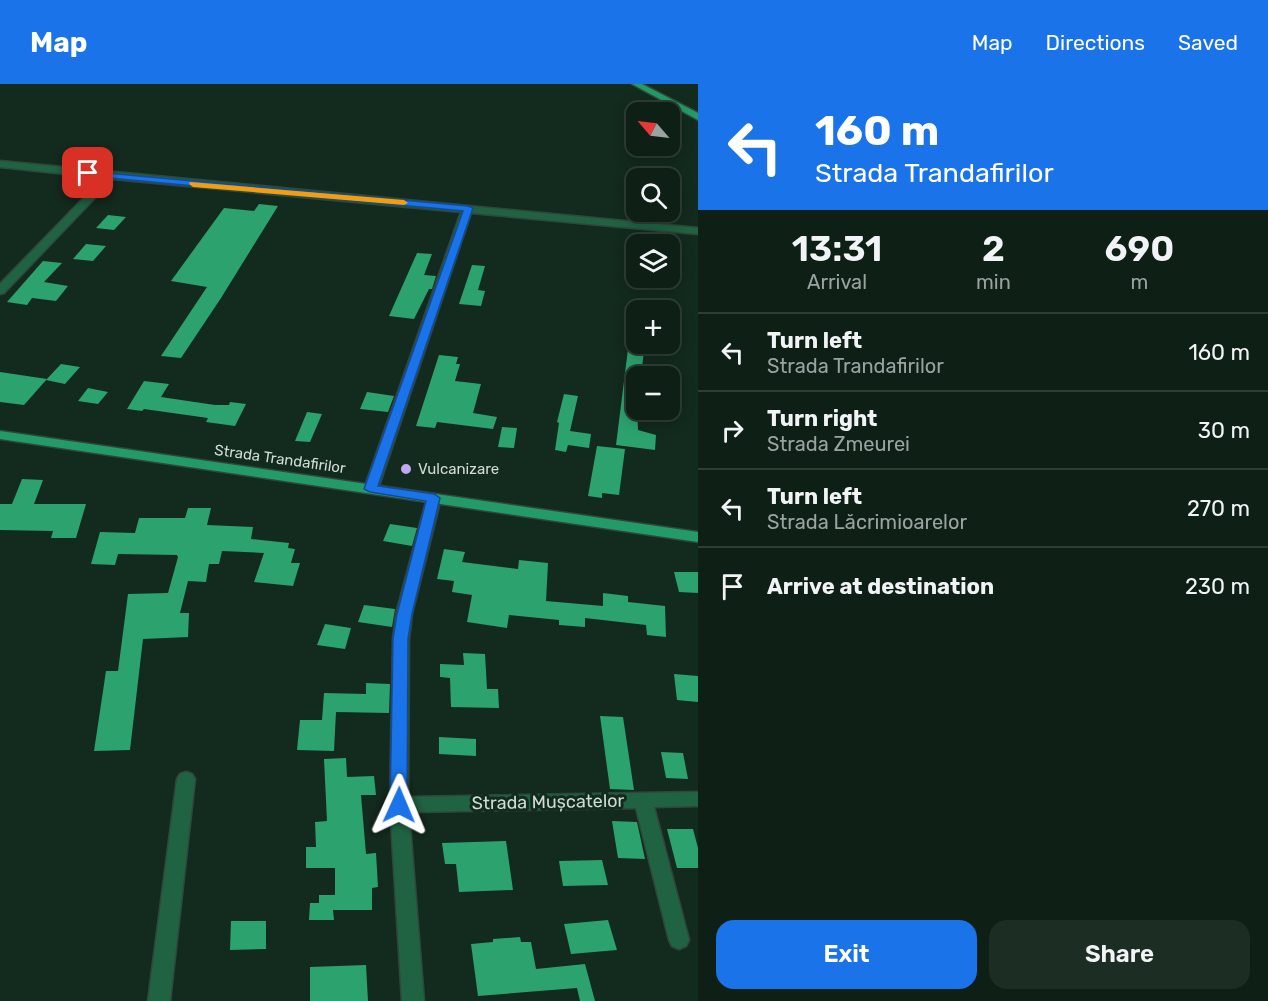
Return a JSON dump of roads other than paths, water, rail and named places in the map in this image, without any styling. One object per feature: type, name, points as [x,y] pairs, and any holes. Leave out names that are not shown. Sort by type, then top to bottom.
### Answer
[{"type":"main road","points":[[636,84],[698,117]]},
{"type":"main road","name":"Strada Trandafirilor","points":[[0,435],[698,537]]},
{"type":"street","points":[[0,164],[698,231]]},
{"type":"street","points":[[0,291],[110,176]]},
{"type":"street","points":[[370,489],[468,208]]},
{"type":"street","points":[[413,1001],[399,805],[401,639],[404,614],[434,498]]},
{"type":"street","points":[[159,1001],[186,778]]},
{"type":"street","name":"Strada Mușcatelor","points":[[399,805],[698,799]]},
{"type":"street","points":[[643,800],[679,940]]},
{"type":"place","name":"Vulcanizare","points":[[406,469]]}]
